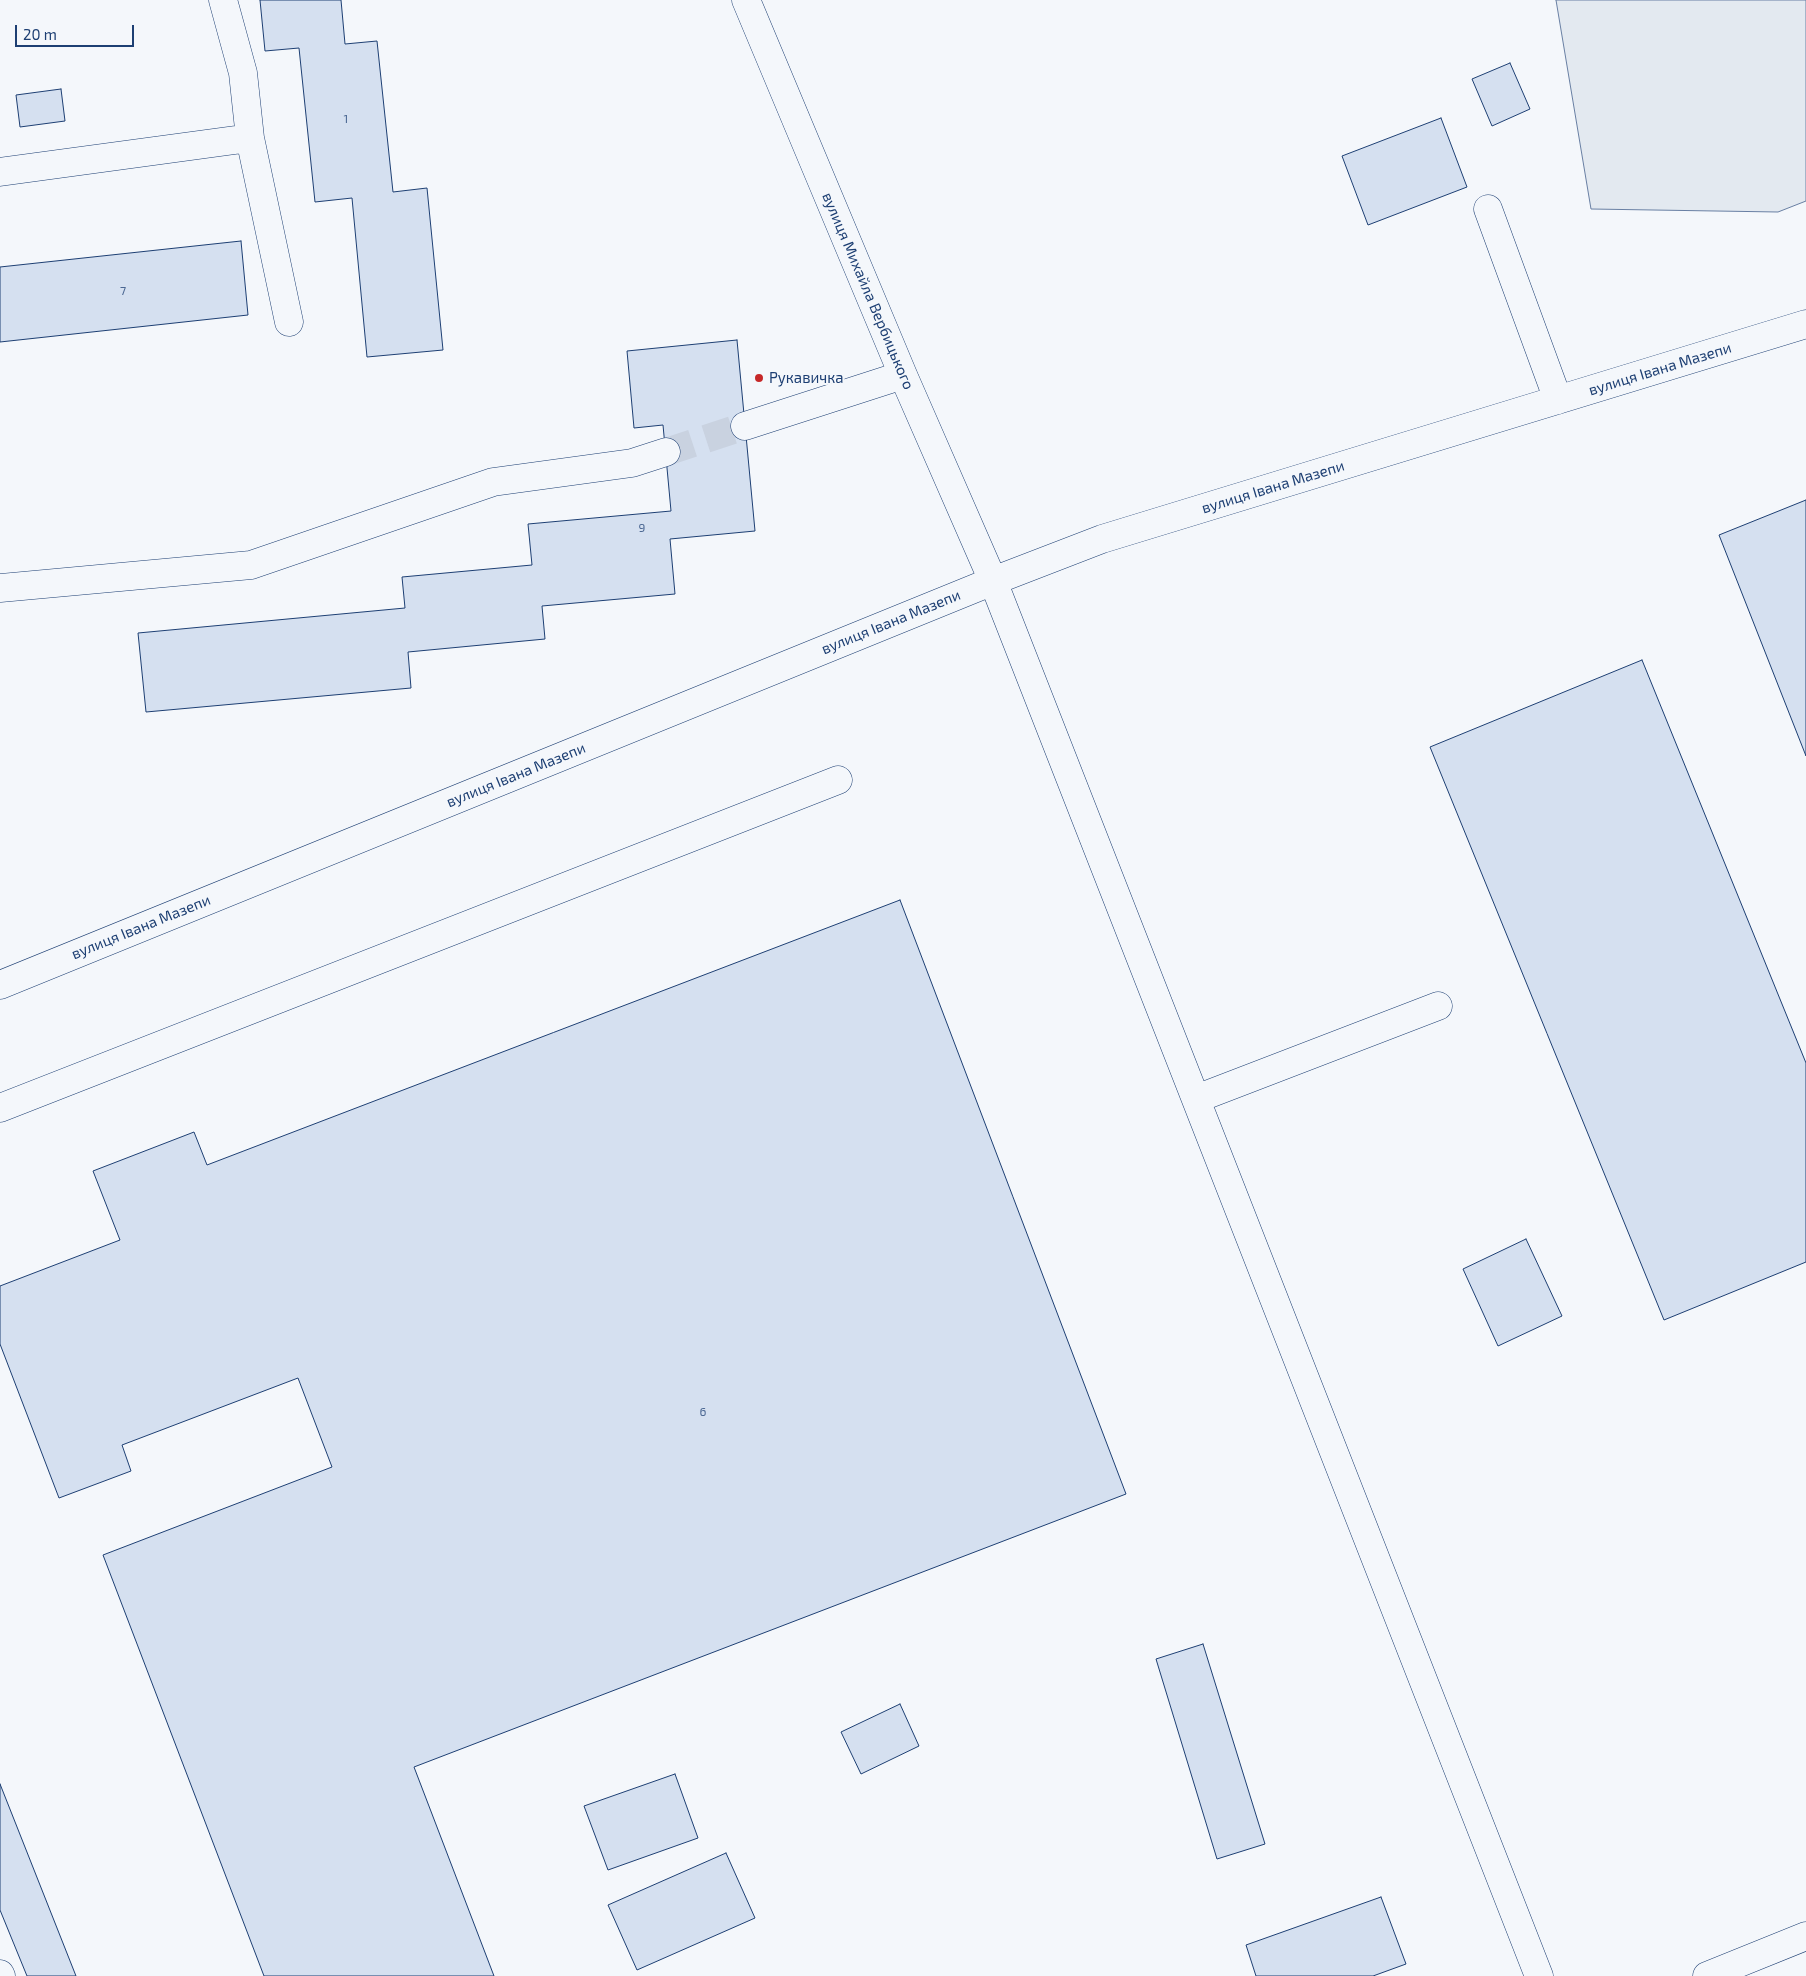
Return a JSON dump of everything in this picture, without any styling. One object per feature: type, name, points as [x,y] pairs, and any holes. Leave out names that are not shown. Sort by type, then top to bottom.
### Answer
[{"type":"street","points":[[223,0],[243,73],[250,138],[289,322]]},
{"type":"street","name":"вулиця Михайла Вербицького","points":[[746,0],[903,375],[993,580],[1539,1976]]},
{"type":"street","points":[[0,172],[250,138]]},
{"type":"street","points":[[1488,209],[1558,400]]},
{"type":"street","name":"вулиця Івана Мазепи","points":[[0,985],[993,580],[1102,539],[1806,324]]},
{"type":"street","points":[[745,426],[903,375]]},
{"type":"street","points":[[0,588],[251,565],[493,482],[632,463],[666,452]]},
{"type":"street","points":[[0,1108],[838,780]]},
{"type":"street","points":[[1196,1100],[1438,1006]]},
{"type":"street","points":[[1707,1976],[1806,1936]]},
{"type":"shaded area","points":[[1556,0],[1806,0],[1806,201],[1778,212],[1591,209]]},
{"type":"building","points":[[260,0],[341,0],[345,44],[377,41],[393,192],[427,188],[443,350],[367,357],[352,198],[315,202],[299,48],[265,51]]},
{"type":"building","points":[[1510,63],[1530,109],[1492,126],[1472,79]]},
{"type":"building","points":[[61,89],[65,121],[20,127],[16,95]]},
{"type":"building","points":[[1441,118],[1467,187],[1368,225],[1342,156]]},
{"type":"building","points":[[241,241],[248,315],[0,342],[0,267]]},
{"type":"building","points":[[737,340],[755,531],[670,539],[675,594],[542,606],[545,639],[408,652],[411,688],[146,712],[138,633],[405,608],[402,577],[532,565],[528,524],[671,511],[663,425],[634,428],[627,351]]},
{"type":"building","points":[[1806,500],[1806,756],[1719,535]]},
{"type":"building","points":[[1642,660],[1806,1063],[1806,1262],[1664,1320],[1430,747]]},
{"type":"building","points":[[900,900],[1126,1494],[414,1767],[494,1976],[264,1976],[103,1555],[332,1467],[298,1378],[122,1445],[131,1471],[59,1498],[0,1344],[0,1286],[120,1240],[93,1171],[194,1132],[207,1165]]},
{"type":"building","points":[[1526,1239],[1562,1316],[1498,1346],[1463,1269]]},
{"type":"building","points":[[1203,1644],[1265,1844],[1217,1859],[1156,1659]]},
{"type":"building","points":[[900,1704],[919,1746],[861,1774],[841,1732]]},
{"type":"building","points":[[675,1774],[698,1838],[608,1870],[584,1806]]},
{"type":"building","points":[[0,1784],[76,1976],[27,1976],[0,1910]]},
{"type":"building","points":[[726,1853],[755,1918],[637,1970],[608,1905]]},
{"type":"building","points":[[1381,1897],[1406,1964],[1373,1976],[1256,1976],[1246,1945]]},
{"type":"tunnel","points":[[666,452],[745,426]]},
{"type":"place","name":"Рукавичка","points":[[759,378]]}]
